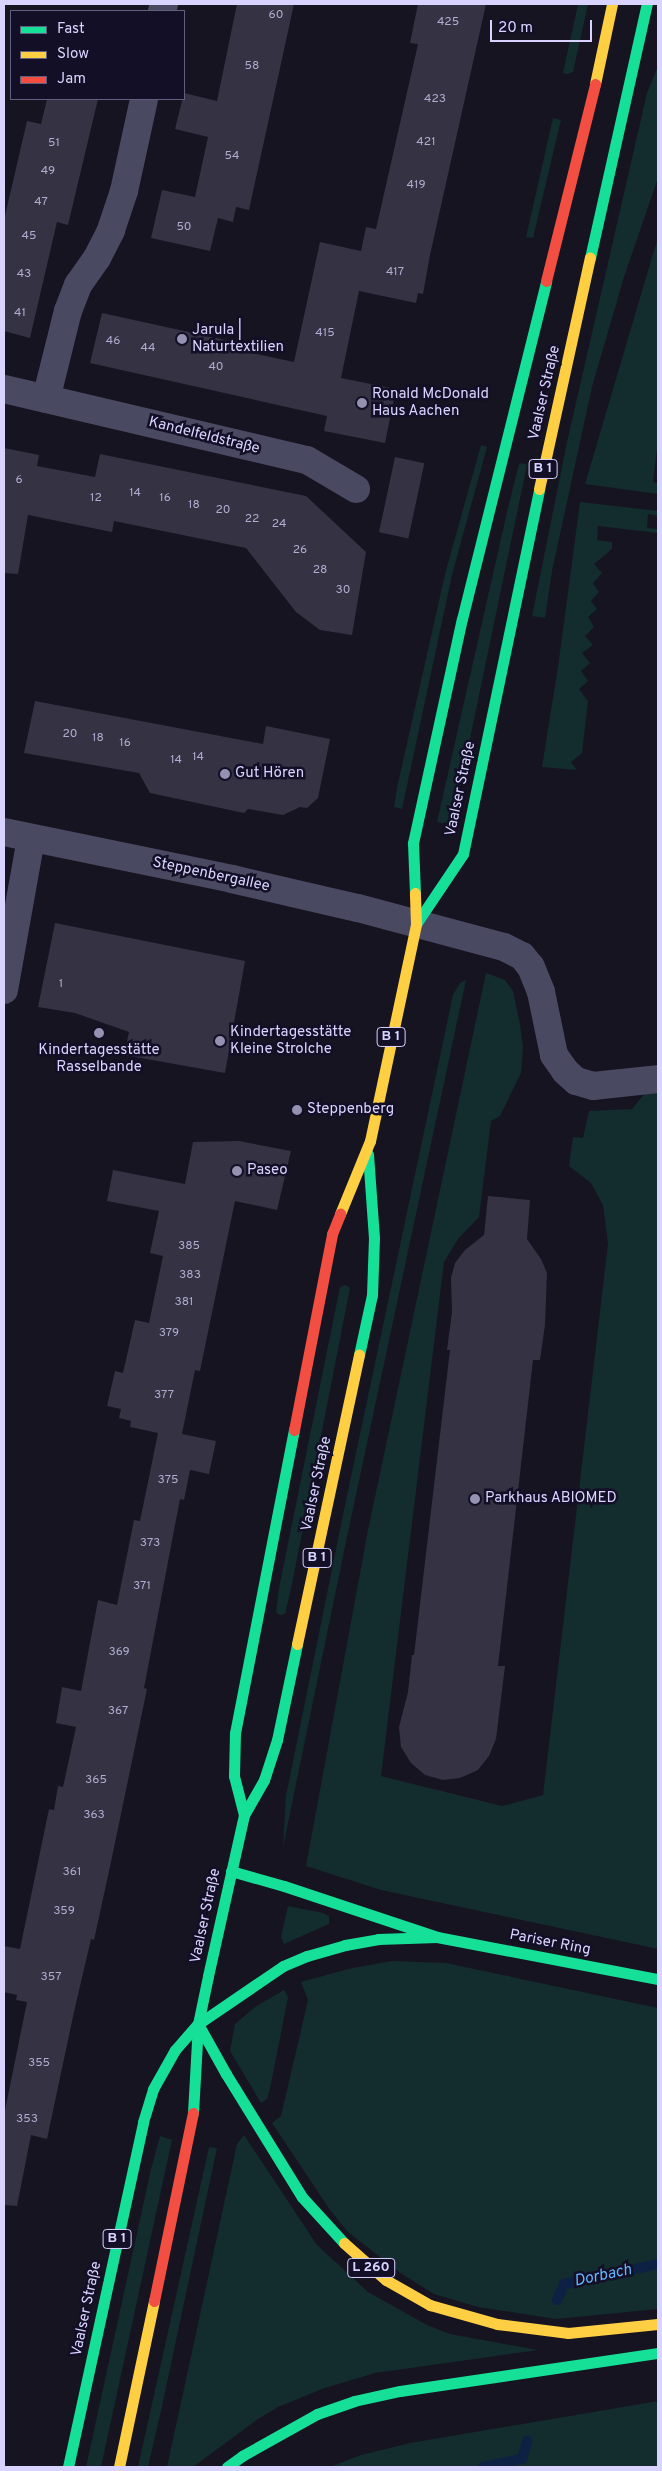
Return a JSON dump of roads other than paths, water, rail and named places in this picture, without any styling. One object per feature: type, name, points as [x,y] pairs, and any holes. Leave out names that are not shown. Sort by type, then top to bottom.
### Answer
[{"type":"main road","name":"Vaalser Straße","points":[[244,1815],[234,1776],[235,1733],[332,1234],[367,1150],[416,924],[413,843],[462,619],[592,96],[612,4]]},
{"type":"main road","name":"Vaalser Straße","points":[[416,924],[462,854],[466,842],[545,461],[647,4]]},
{"type":"main road","name":"Vaalser Straße","points":[[119,2467],[185,2157],[195,2100],[198,2024],[231,1871],[244,1815],[264,1780],[277,1740],[372,1295],[374,1238],[367,1150]]},
{"type":"main road","points":[[231,1871],[284,1886],[437,1937]]},
{"type":"main road","points":[[198,2024],[283,1966],[307,1956],[345,1945],[378,1939],[437,1937]]},
{"type":"main road","name":"Pariser Ring","points":[[437,1937],[658,1980]]},
{"type":"main road","name":"Vaalser Straße","points":[[68,2467],[153,2089],[174,2050],[198,2024]]},
{"type":"main road","name":"L 260","points":[[198,2024],[226,2074],[302,2197],[351,2251],[386,2280],[430,2305],[497,2324],[568,2333],[658,2324]]},
{"type":"main road","points":[[227,2467],[242,2456],[317,2414],[354,2401],[400,2391],[658,2353]]},
{"type":"street","points":[[46,399],[68,311],[78,285],[97,258],[111,230],[119,207],[144,100]]},
{"type":"street","name":"Kandelfeldstraße","points":[[4,389],[307,460],[356,489]]},
{"type":"street","name":"Steppenbergallee","points":[[4,832],[232,879],[481,940],[522,956],[532,967],[541,992],[554,1055],[565,1071],[576,1081],[594,1086],[658,1078]]},
{"type":"street","points":[[4,990],[31,838]]},
{"type":"waterway","name":"Dorbach","points":[[557,2300],[564,2284],[658,2264]]},
{"type":"waterway","name":"Dorbach","points":[[483,2467],[522,2459],[527,2441]]},
{"type":"place","name":"Jarula | Naturtextilien","points":[[182,339]]},
{"type":"place","name":"Ronald McDonald Haus Aachen","points":[[362,403]]},
{"type":"place","name":"Gut Hören","points":[[225,774]]},
{"type":"place","name":"Kindertagesstätte Rasselbande","points":[[99,1033]]},
{"type":"place","name":"Kindertagesstätte Kleine Strolche","points":[[220,1041]]},
{"type":"place","name":"Steppenberg","points":[[297,1110]]},
{"type":"place","name":"Paseo","points":[[237,1171]]},
{"type":"place","name":"Parkhaus ABIOMED","points":[[475,1499]]}]
